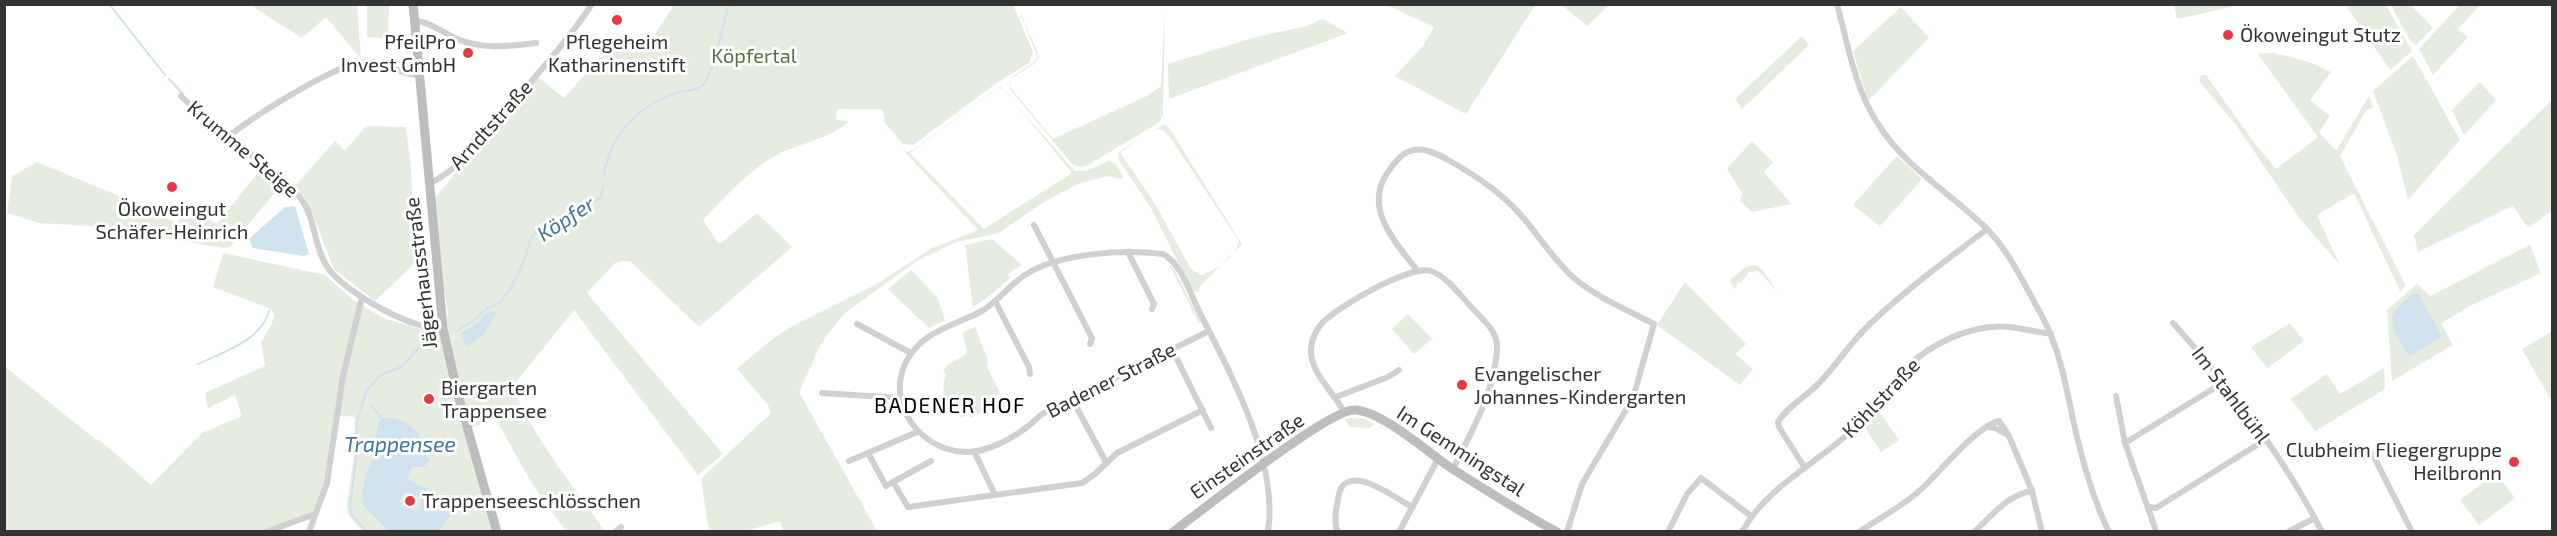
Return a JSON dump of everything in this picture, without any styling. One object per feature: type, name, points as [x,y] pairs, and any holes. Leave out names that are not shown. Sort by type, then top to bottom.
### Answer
[{"type":"street","name":"Jägerhausstraße","points":[[413,4],[443,329],[457,390],[497,531]]},
{"type":"street","name":"Arndtstraße","points":[[429,184],[453,169],[488,132],[572,33],[592,4]]},
{"type":"street","points":[[1838,4],[1856,75],[1866,104],[1877,124],[1903,156],[1986,229],[2002,247],[2051,334],[2064,369],[2074,425],[2092,488],[2109,531]]},
{"type":"street","points":[[414,21],[423,21],[456,39],[491,48],[536,43]]},
{"type":"street","points":[[228,137],[245,123],[298,91],[349,66],[363,62],[375,63],[392,67],[409,75],[419,75]]},
{"type":"street","name":"Krumme Steige","points":[[181,96],[209,124],[228,137],[303,201],[329,270],[362,297]]},
{"type":"street","points":[[1418,271],[1386,226],[1378,198],[1383,180],[1394,163],[1410,151],[1422,149],[1438,155],[1492,187],[1519,213],[1560,264],[1584,286],[1654,324],[1633,398],[1582,484],[1567,531]]},
{"type":"street","points":[[1034,225],[1092,338],[1090,344]]},
{"type":"street","points":[[1805,468],[1779,427],[1778,422],[1783,413],[1821,382],[1845,350],[1875,319],[1904,293],[1986,229]]},
{"type":"street","points":[[1128,252],[1154,304],[1152,309]]},
{"type":"street","points":[[849,460],[917,432],[907,417],[901,398],[902,373],[911,353],[928,336],[978,313],[1027,273],[1053,263],[1100,254],[1157,253],[1172,258],[1241,396],[1263,466],[1270,498],[1268,531]]},
{"type":"street","points":[[1344,412],[1322,379],[1313,360],[1312,342],[1318,327],[1337,311],[1380,285],[1418,271],[1431,271],[1492,328],[1496,336],[1495,368],[1476,422],[1453,469]]},
{"type":"street","points":[[309,531],[327,483],[341,382],[362,297],[390,313],[425,327],[443,329]]},
{"type":"street","points":[[995,301],[1029,367],[1030,375]]},
{"type":"street","name":"Im Stahlbühl","points":[[2173,323],[2224,382],[2295,482],[2322,531]]},
{"type":"street","points":[[858,324],[911,353]]},
{"type":"street","name":"Köhlstraße","points":[[1742,531],[1751,516],[1771,493],[1861,423],[1915,360],[1948,340],[1977,329],[2008,327],[2051,334]]},
{"type":"street","name":"Badener Straße","points":[[917,432],[941,447],[958,452],[974,451],[1005,440],[1025,429],[1044,413],[1209,331]]},
{"type":"street","points":[[1172,349],[1211,428]]},
{"type":"street","points":[[1336,397],[1388,377],[1399,370]]},
{"type":"street","points":[[2125,443],[2224,382]]},
{"type":"street","points":[[822,393],[901,398]]},
{"type":"street","points":[[2116,396],[2125,443],[2155,528]]},
{"type":"street","points":[[1072,399],[1106,462]]},
{"type":"street","points":[[894,482],[908,507],[1082,483],[1089,480],[1117,453],[1203,410]]},
{"type":"street","name":"Im Gemmingstal","points":[[1344,412],[1353,410],[1372,414],[1453,469],[1557,531]]},
{"type":"street","name":"Einsteinstraße","points":[[1173,531],[1263,466],[1344,412]]},
{"type":"street","points":[[1859,531],[1914,495],[1987,427],[1999,421],[2009,436],[2032,491],[2042,531]]},
{"type":"street","points":[[2149,507],[2156,508],[2265,440]]},
{"type":"street","points":[[2362,447],[2373,455],[2412,531]]},
{"type":"street","points":[[974,451],[995,495]]},
{"type":"street","points":[[868,453],[886,486],[931,461]]},
{"type":"street","points":[[1399,531],[1438,459]]},
{"type":"street","points":[[1668,531],[1688,494],[1701,478],[1751,516]]},
{"type":"street","points":[[1337,531],[1335,523],[1338,495],[1342,485],[1351,479],[1372,485],[1412,507]]},
{"type":"street","points":[[1974,531],[2008,501],[2024,492],[2032,491]]},
{"type":"street","points":[[266,531],[315,514]]},
{"type":"street","points":[[2288,531],[2315,518]]},
{"type":"green space","points":[[2174,4],[2240,5],[2177,19]]},
{"type":"green space","points":[[250,5],[357,5],[361,59],[326,17],[302,38]]},
{"type":"green space","points":[[367,5],[389,5],[388,38],[367,37]]},
{"type":"green space","name":"Köpfertal","points":[[674,5],[1013,5],[1033,52],[1029,63],[998,82],[913,145],[903,144],[885,123],[883,109],[837,109],[836,120],[849,121],[842,127],[826,136],[781,153],[749,174],[703,220],[718,243],[757,213],[792,247],[699,327],[630,261],[615,263],[587,293],[723,454],[698,475],[574,310],[512,387],[543,443],[605,531],[566,531],[533,485],[495,418],[466,430],[496,531],[439,531],[458,504],[408,479],[412,467],[428,456],[422,449],[422,440],[383,454],[372,465],[363,506],[388,531],[363,531],[348,515],[347,505],[354,455],[355,417],[336,415],[329,473],[315,519],[300,521],[272,532],[5,531],[4,366],[95,439],[101,441],[151,485],[202,433],[242,416],[235,395],[208,408],[205,393],[265,366],[261,342],[275,314],[269,308],[213,287],[223,253],[325,275],[352,299],[383,318],[437,334],[448,314],[430,204],[537,76],[564,98],[617,39],[654,36]]},
{"type":"green space","points":[[1017,5],[1039,58],[1034,64],[1012,78],[1010,87],[1053,139],[1147,96],[1161,86],[1165,5],[1163,114],[1160,122],[1088,165],[1080,167],[1072,164],[1009,88],[1012,77],[1038,58]]},
{"type":"green space","points":[[1387,5],[1535,5],[1466,114],[1395,76],[1423,46],[1434,27]]},
{"type":"green space","points":[[1562,5],[1609,5],[1587,26]]},
{"type":"green space","points":[[2346,5],[2386,5],[2412,51],[2390,70]]},
{"type":"green space","points":[[2391,5],[2411,5],[2433,28],[2416,45],[2411,42]]},
{"type":"green space","points":[[2460,5],[2480,5],[2458,29],[2468,37],[2433,75],[2419,49]]},
{"type":"green space","points":[[1901,7],[1929,38],[1868,101],[1853,51]]},
{"type":"green space","points":[[1322,19],[1348,33],[1169,99],[1168,64],[1256,37],[1307,26]]},
{"type":"green space","points":[[1802,36],[1809,45],[1742,109],[1735,99]]},
{"type":"green space","points":[[2273,53],[2303,60],[2331,72],[2310,100],[2330,116],[2319,132],[2336,151],[2369,96],[2373,107],[2366,111],[2340,156],[2406,286],[2400,291],[2354,193],[2317,215],[2340,265],[2300,219],[2236,125],[2199,81],[2201,75],[2206,75],[2276,169],[2318,137],[2258,54]]},
{"type":"green space","points":[[2413,56],[2460,140],[2408,200],[2397,155],[2373,91]]},
{"type":"green space","points":[[2480,82],[2496,100],[2464,135],[2452,110]]},
{"type":"green space","points":[[1000,86],[1005,91],[999,87],[910,153],[984,229],[1072,173],[1017,105],[1075,171],[1086,171],[1109,161],[1116,164],[1123,177],[1120,179],[1109,176],[1080,183],[1042,203],[999,233],[956,242],[917,261],[846,312],[827,335],[799,392],[877,531],[783,531],[780,521],[746,531],[709,531],[701,479],[771,413],[768,405],[737,369],[771,340],[791,327],[877,284],[932,248],[978,230],[902,149],[907,152],[913,150]]},
{"type":"green space","points":[[2552,100],[2552,211],[2528,228],[2513,206],[2418,252],[2414,235]]},
{"type":"green space","points":[[1163,125],[1168,126],[1242,244],[1234,252],[1239,241],[1169,136],[1163,130],[1156,129]]},
{"type":"green space","points":[[366,126],[406,127],[411,167],[415,263],[375,301],[334,269],[313,215],[296,185],[335,141],[345,151]]},
{"type":"green space","points":[[1149,133],[1121,152],[1155,204],[1191,269],[1201,275],[1222,264],[1201,285],[1198,292],[1192,290],[1151,208],[1118,159],[1119,152]]},
{"type":"green space","points":[[1752,141],[1773,162],[1764,172],[1791,204],[1752,212],[1740,201],[1742,193],[1727,169]]},
{"type":"green space","points":[[1897,156],[1922,179],[1880,226],[1853,205]]},
{"type":"green space","points":[[37,162],[177,223],[186,208],[217,224],[260,170],[280,186],[230,247],[224,248],[92,226],[39,223],[7,213],[12,176]]},
{"type":"green space","points":[[992,239],[1022,265],[1008,274],[1010,278],[987,298],[973,307],[965,245]]},
{"type":"green space","points":[[2530,245],[2541,273],[2472,305],[2441,323],[2453,345],[2392,381],[2387,310],[2417,284],[2430,296]]},
{"type":"green space","points":[[1168,262],[1201,322],[1199,324]]},
{"type":"green space","points":[[1755,265],[1762,269],[1778,292],[1758,271],[1749,272],[1741,283],[1737,282],[1736,289],[1732,286],[1730,280],[1746,267]]},
{"type":"green space","points":[[911,270],[937,297],[945,320],[929,328],[888,289]]},
{"type":"green space","points":[[1685,282],[1746,344],[1735,354],[1753,369],[1740,385],[1657,325]]},
{"type":"green space","points":[[1408,314],[1432,339],[1414,354],[1392,329]]},
{"type":"green space","points":[[2290,323],[2304,341],[2267,368],[2251,347]]},
{"type":"green space","points":[[975,327],[988,360],[987,367],[1000,393],[996,396],[1004,406],[997,411],[993,406],[970,418],[969,415],[962,417],[955,414],[957,411],[948,404],[943,390],[946,374],[943,371],[947,365],[967,354],[963,332]]},
{"type":"green space","points":[[2552,328],[2552,402],[2522,349],[2551,332]]},
{"type":"green space","points":[[2384,368],[2385,389],[2315,431],[2291,399],[2327,374],[2340,394]]},
{"type":"green space","points":[[1879,412],[1899,440],[1881,452],[1864,426]]},
{"type":"green space","points":[[1364,419],[1375,424],[1369,428],[1350,427],[1345,420]]},
{"type":"green space","points":[[2496,473],[2515,498],[2479,525],[2460,500]]},
{"type":"green space","points":[[404,492],[420,499],[421,504],[418,509],[411,510],[400,503]]},
{"type":"water","points":[[295,206],[309,254],[304,256],[253,248],[249,239],[285,207]]},
{"type":"water","points":[[2413,294],[2419,294],[2442,337],[2410,356],[2396,335],[2392,323],[2396,309]]},
{"type":"water","points":[[488,311],[497,313],[484,334],[466,347],[461,333],[479,322]]},
{"type":"water","name":"Trappensee","points":[[381,418],[393,418],[410,425],[422,439],[423,450],[430,459],[424,467],[412,467],[408,479],[458,504],[439,531],[388,531],[363,506],[362,492],[366,473],[372,461],[380,453],[376,440]],"holes":[[[404,492],[420,498],[421,504],[418,509],[411,510],[400,503]]]},
{"type":"waterway","points":[[109,4],[165,75]]},
{"type":"waterway","name":"Köpfer","points":[[604,174],[607,160],[619,135],[637,115],[660,100],[704,84],[714,59],[729,4]]},
{"type":"waterway","points":[[169,79],[183,94]]},
{"type":"waterway","name":"Köpfer","points":[[457,331],[485,310],[499,303],[510,290],[534,234],[600,198],[604,185]]},
{"type":"waterway","points":[[198,364],[250,338],[265,321],[269,311]]},
{"type":"waterway","name":"Köpfer","points":[[366,396],[366,392],[379,376],[403,366],[418,348],[427,344]]},
{"type":"waterway","points":[[366,392],[357,422],[357,450],[350,506],[352,515],[367,532]]},
{"type":"waterway","name":"Köpfer","points":[[371,404],[381,418]]},
{"type":"place","name":"Pflegeheim Katharinenstift","points":[[617,20]]},
{"type":"place","name":"Ökoweingut Stutz","points":[[2228,35]]},
{"type":"place","name":"PfeilPro Invest GmbH","points":[[468,53]]},
{"type":"place","name":"Ökoweingut Schäfer-Heinrich","points":[[172,187]]},
{"type":"place","name":"Evangelischer Johannes-Kindergarten","points":[[1462,385]]},
{"type":"place","name":"Biergarten Trappensee","points":[[429,399]]},
{"type":"place","name":"Clubheim Fliegergruppe Heilbronn","points":[[2514,462]]},
{"type":"place","name":"Trappenseeschlösschen","points":[[410,501]]},
{"type":"district","name":"BADENER HOF","points":[[950,406]]}]
